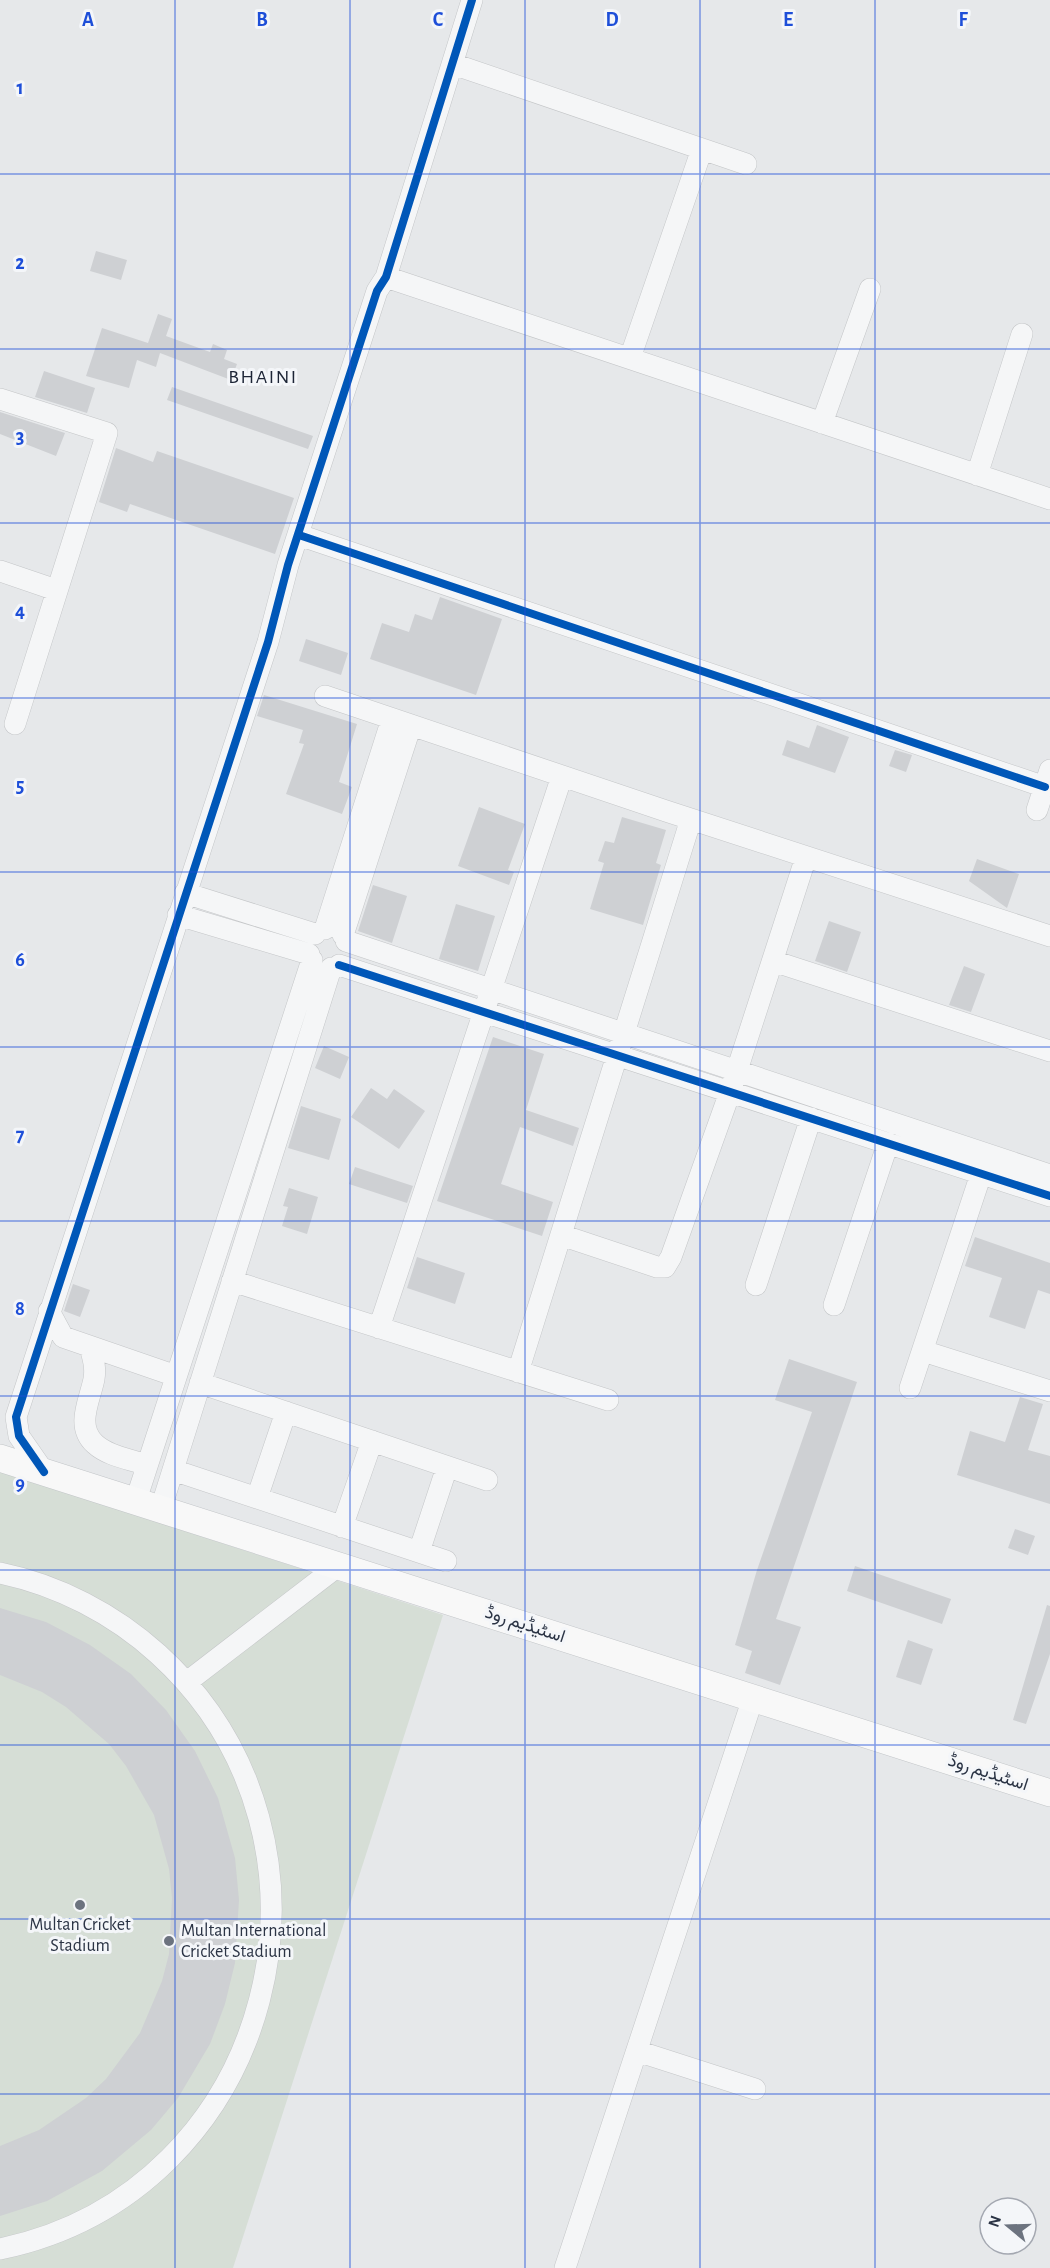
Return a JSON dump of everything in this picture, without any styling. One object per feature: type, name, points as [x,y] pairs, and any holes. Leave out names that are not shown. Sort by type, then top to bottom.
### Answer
[{"type":"main road","name":"اسٹیڈیم روڈ","points":[[0,1458],[1050,1793]]},
{"type":"street","points":[[44,1472],[19,1436],[16,1417],[268,642],[299,535],[377,291],[386,277],[472,0]]},
{"type":"street","points":[[453,64],[746,164]]},
{"type":"street","points":[[630,358],[702,149]]},
{"type":"street","points":[[386,277],[1050,499]]},
{"type":"street","points":[[822,423],[870,289]]},
{"type":"street","points":[[977,475],[1022,334]]},
{"type":"street","points":[[0,399],[107,433],[15,724]]},
{"type":"street","points":[[299,535],[1047,779],[1037,810]]},
{"type":"street","points":[[0,572],[56,590]]},
{"type":"street","points":[[325,696],[1050,936]]},
{"type":"street","points":[[148,1504],[146,1465],[327,948],[402,722]]},
{"type":"street","points":[[379,1328],[490,988],[532,873],[562,776]]},
{"type":"street","points":[[518,1372],[691,819]]},
{"type":"street","points":[[561,1235],[664,1267],[671,1257],[730,1092],[806,857]]},
{"type":"street","points":[[185,893],[484,1012],[1050,1196]]},
{"type":"street","points":[[178,915],[327,948],[490,988],[1050,1174]]},
{"type":"street","points":[[148,1504],[173,1470],[232,1281],[327,948]]},
{"type":"street","points":[[772,961],[1050,1051]]},
{"type":"street","points":[[756,1285],[811,1118]]},
{"type":"street","points":[[834,1305],[888,1143]]},
{"type":"street","points":[[910,1388],[981,1174]]},
{"type":"street","points":[[232,1281],[608,1400]]},
{"type":"street","points":[[49,1311],[63,1337],[176,1376]]},
{"type":"street","points":[[90,1347],[95,1362],[94,1377],[84,1414],[87,1433],[94,1443],[109,1452],[146,1465]]},
{"type":"street","points":[[923,1351],[1050,1391]]},
{"type":"street","points":[[200,1383],[487,1480]]},
{"type":"street","points":[[257,1498],[285,1412]]},
{"type":"street","points":[[342,1527],[372,1441]]},
{"type":"street","points":[[418,1552],[447,1467]]},
{"type":"street","points":[[173,1470],[446,1561]]},
{"type":"street","points":[[187,1682],[338,1566]]},
{"type":"street","points":[[0,1574],[58,1591],[106,1615],[149,1645],[187,1682],[220,1728],[238,1761],[256,1805],[269,1860],[272,1888],[271,1945],[263,1991],[253,2028],[229,2079],[198,2127],[159,2168],[114,2203],[90,2217],[38,2239],[0,2250]]},
{"type":"street","points":[[565,2268],[753,1698]]},
{"type":"street","points":[[637,2051],[755,2089]]},
{"type":"shaded area","name":"Multan International Cricket Stadium","points":[[0,1471],[443,1615],[233,2268],[0,2268]]},
{"type":"building","points":[[96,251],[127,260],[121,280],[90,271]]},
{"type":"building","points":[[158,314],[172,319],[166,336],[210,352],[213,344],[227,350],[224,359],[237,364],[231,380],[160,353],[156,367],[137,360],[129,388],[86,376],[102,328],[148,343]]},
{"type":"building","points":[[44,371],[95,388],[87,413],[35,397]]},
{"type":"building","points":[[172,387],[313,436],[308,449],[167,400]]},
{"type":"building","points":[[0,412],[65,433],[56,456],[0,434]]},
{"type":"building","points":[[116,448],[153,462],[157,451],[294,498],[275,554],[130,504],[127,512],[99,502]]},
{"type":"building","points":[[440,597],[502,619],[476,695],[370,659],[382,623],[409,632],[415,614],[432,620]]},
{"type":"building","points":[[306,639],[348,653],[341,675],[299,661]]},
{"type":"building","points":[[264,695],[357,724],[339,782],[352,787],[342,814],[286,794],[304,744],[299,743],[303,730],[257,716]]},
{"type":"building","points":[[817,725],[849,737],[835,773],[782,755],[787,740],[809,748]]},
{"type":"building","points":[[895,750],[912,755],[906,772],[889,766]]},
{"type":"building","points":[[479,807],[525,824],[508,870],[514,872],[509,885],[458,866]]},
{"type":"building","points":[[622,817],[666,830],[656,863],[661,865],[643,925],[590,909],[604,863],[598,861],[605,841],[614,843]]},
{"type":"building","points":[[977,859],[1019,874],[1007,908],[969,881]]},
{"type":"building","points":[[373,885],[407,896],[392,943],[358,931]]},
{"type":"building","points":[[456,904],[495,916],[478,971],[439,959]]},
{"type":"building","points":[[829,921],[861,932],[847,972],[815,961]]},
{"type":"building","points":[[964,966],[985,974],[971,1012],[949,1005]]},
{"type":"building","points":[[493,1037],[544,1054],[526,1110],[579,1128],[573,1146],[520,1127],[501,1184],[553,1202],[542,1236],[437,1201]]},
{"type":"building","points":[[324,1046],[349,1057],[340,1079],[315,1068]]},
{"type":"building","points":[[371,1088],[387,1099],[394,1089],[425,1111],[399,1149],[351,1117]]},
{"type":"building","points":[[301,1106],[341,1119],[329,1160],[288,1148]]},
{"type":"building","points":[[355,1167],[413,1186],[407,1203],[349,1184]]},
{"type":"building","points":[[289,1188],[318,1197],[307,1234],[282,1226],[288,1207],[283,1206]]},
{"type":"building","points":[[975,1237],[1050,1263],[1050,1294],[1038,1290],[1025,1329],[989,1317],[1002,1278],[965,1266]]},
{"type":"building","points":[[417,1257],[465,1273],[455,1304],[407,1288]]},
{"type":"building","points":[[73,1284],[90,1290],[80,1317],[64,1311]]},
{"type":"building","points":[[789,1359],[857,1382],[776,1619],[801,1627],[780,1685],[745,1673],[752,1651],[735,1645],[757,1570],[812,1412],[775,1400]]},
{"type":"building","points":[[1020,1397],[1043,1404],[1028,1450],[1050,1456],[1050,1504],[957,1475],[970,1431],[1005,1442]]},
{"type":"building","points":[[1015,1529],[1035,1536],[1028,1555],[1008,1548]]},
{"type":"building","points":[[855,1566],[951,1599],[942,1624],[847,1591]]},
{"type":"building","points":[[1047,1605],[1050,1606],[1050,1654],[1026,1724],[1013,1720]]},
{"type":"building","points":[[0,1608],[46,1622],[90,1645],[131,1674],[166,1710],[195,1751],[218,1798],[235,1858],[239,1900],[235,1963],[225,2004],[210,2044],[178,2098],[151,2130],[102,2171],[47,2201],[0,2216],[0,2146],[39,2130],[86,2098],[106,2079],[140,2033],[162,1981],[169,1954],[172,1898],[169,1869],[154,1815],[126,1766],[109,1744],[66,1707],[42,1692],[0,1675]]},
{"type":"building","points":[[908,1640],[933,1649],[921,1685],[896,1677]]},
{"type":"cycle path","points":[[44,1472],[19,1436],[16,1417],[268,642],[288,565],[377,291],[386,277],[472,0]]},
{"type":"cycle path","points":[[299,535],[1045,787]]},
{"type":"cycle path","points":[[339,965],[1050,1196]]},
{"type":"place","name":"Multan Cricket Stadium","points":[[80,1905]]},
{"type":"place","name":"Multan International Cricket Stadium","points":[[169,1941]]},
{"type":"district","name":"BHAINI","points":[[263,377]]}]
